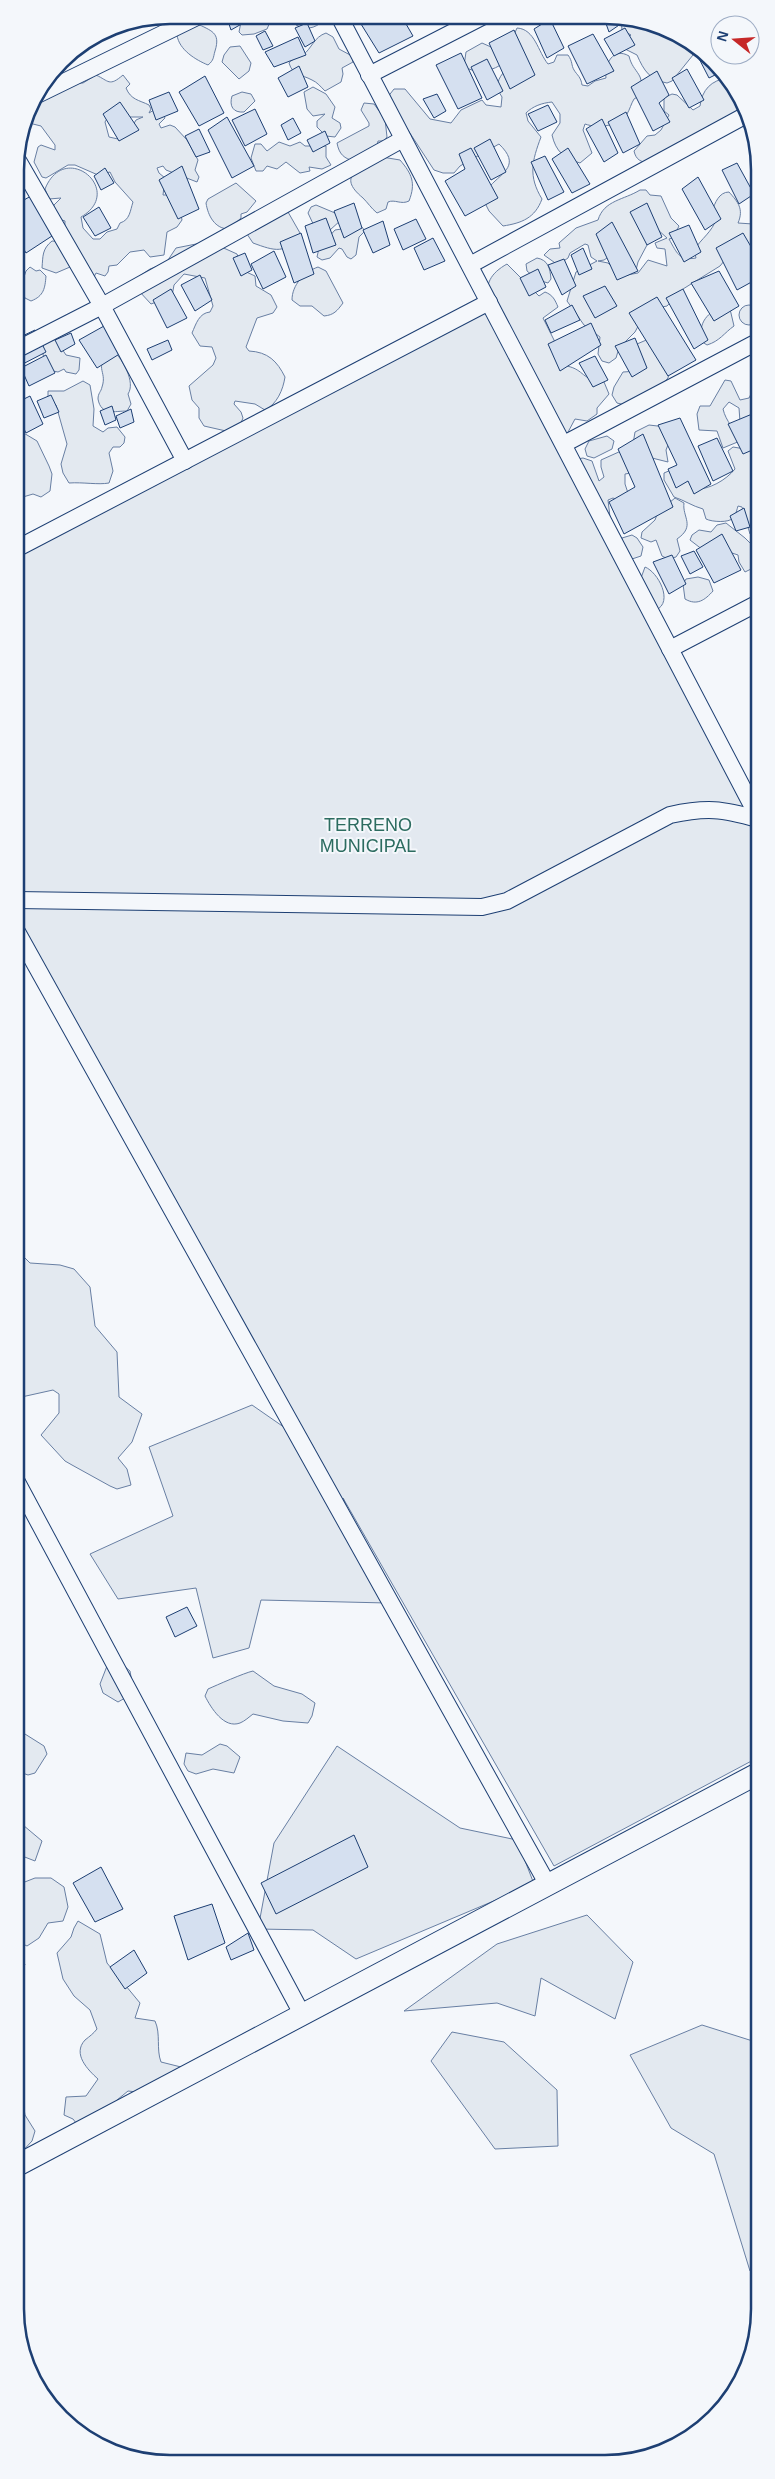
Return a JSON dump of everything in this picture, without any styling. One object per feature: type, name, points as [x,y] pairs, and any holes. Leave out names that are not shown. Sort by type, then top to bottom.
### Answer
[{"type":"street","points":[[48,89],[182,24]]},
{"type":"street","points":[[343,24],[751,804]]},
{"type":"street","points":[[369,76],[469,24]]},
{"type":"street","points":[[470,265],[742,117]]},
{"type":"street","points":[[24,346],[102,306],[403,139]]},
{"type":"street","points":[[24,172],[102,306],[185,461]]},
{"type":"street","points":[[24,545],[489,302]]},
{"type":"street","points":[[564,444],[751,345]]},
{"type":"street","points":[[670,648],[751,607]]},
{"type":"street","points":[[24,900],[482,907],[507,901],[670,815],[698,809],[728,811],[751,816]]},
{"type":"street","points":[[24,944],[548,1885]]},
{"type":"street","points":[[24,1495],[302,2014]]},
{"type":"street","points":[[24,2163],[751,1777]]},
{"type":"green space","points":[[194,24],[210,30],[217,40],[211,62],[208,65],[189,54],[181,45],[177,35]]},
{"type":"green space","points":[[241,24],[269,24],[267,29],[254,34],[242,35],[239,32]]},
{"type":"green space","points":[[295,24],[319,24],[310,28]]},
{"type":"green space","points":[[622,25],[625,25],[661,35],[679,43],[693,55],[672,81],[667,83],[661,82],[648,74],[637,55],[625,49],[625,40],[631,35],[622,30]]},
{"type":"green space","points":[[517,28],[528,32],[548,64],[554,62],[557,55],[568,55],[582,85],[588,86],[595,81],[606,78],[608,62],[615,55],[624,54],[629,56],[640,78],[641,88],[639,96],[634,99],[627,114],[619,121],[602,126],[585,124],[583,130],[592,153],[580,163],[569,159],[556,146],[552,135],[560,123],[560,114],[552,102],[538,105],[526,113],[528,121],[541,137],[535,154],[533,176],[542,199],[532,215],[522,221],[503,226],[489,211],[484,201],[490,186],[508,168],[509,157],[499,144],[460,166],[454,173],[443,173],[434,170],[387,98],[394,89],[405,89],[430,119],[451,123],[461,110],[482,100],[486,105],[501,107],[502,97],[498,88],[498,82],[503,73],[509,73],[513,37]]},
{"type":"green space","points":[[326,33],[333,37],[339,49],[352,56],[353,62],[342,68],[341,82],[325,91],[314,81],[295,73],[289,63],[303,55],[319,37]]},
{"type":"green space","points":[[482,43],[491,47],[504,62],[496,68],[485,71],[469,69],[464,66],[466,52]]},
{"type":"green space","points":[[240,46],[251,63],[249,71],[239,79],[222,62],[224,55],[230,47]]},
{"type":"green space","points":[[96,75],[112,82],[123,75],[130,84],[126,88],[130,95],[149,105],[151,109],[149,113],[154,110],[163,114],[165,118],[159,124],[161,128],[170,125],[175,127],[187,140],[198,160],[195,170],[199,177],[197,182],[166,170],[163,166],[157,168],[159,173],[165,178],[163,195],[167,195],[181,215],[182,220],[177,227],[167,232],[164,255],[150,257],[144,250],[130,252],[117,265],[109,266],[105,276],[96,273],[94,277],[70,267],[56,273],[42,268],[46,247],[52,241],[64,242],[65,221],[59,219],[52,212],[54,205],[61,198],[49,199],[45,189],[54,175],[65,169],[77,169],[87,174],[95,184],[97,195],[93,206],[81,217],[83,228],[93,239],[100,239],[107,232],[117,229],[120,223],[128,217],[133,202],[115,182],[110,172],[98,175],[75,165],[68,165],[46,178],[42,177],[34,162],[38,147],[41,145],[55,150],[55,145],[41,126],[31,122],[41,101],[73,83],[83,83]],"holes":[[[108,117],[143,117],[136,120],[129,132],[118,139],[109,137],[105,122]]]},
{"type":"green space","points":[[720,80],[732,97],[742,118],[717,129],[711,125],[708,126],[703,142],[649,163],[641,161],[634,151],[647,136],[655,135],[661,130],[669,115],[664,111],[664,98],[672,94],[677,95],[693,110],[700,106],[703,95],[708,87]]},
{"type":"green space","points":[[313,87],[326,94],[335,107],[332,118],[340,123],[341,128],[335,137],[326,136],[317,127],[317,121],[325,114],[313,116],[307,109],[304,92]]},
{"type":"green space","points":[[242,92],[251,94],[255,101],[244,112],[240,112],[233,108],[231,103],[232,96]]},
{"type":"green space","points":[[364,103],[374,104],[385,119],[387,137],[384,141],[378,141],[377,146],[355,161],[343,155],[337,143],[369,126],[361,110]]},
{"type":"green space","points":[[279,142],[290,146],[300,142],[305,146],[326,146],[326,157],[331,165],[322,169],[309,167],[310,171],[300,173],[286,162],[277,169],[267,166],[263,171],[256,171],[251,158],[255,144],[261,144],[267,151]]},
{"type":"green space","points":[[382,157],[400,160],[410,174],[412,189],[409,201],[388,202],[386,209],[377,213],[355,190],[351,183],[351,178],[359,169]]},
{"type":"green space","points":[[236,183],[256,201],[247,212],[241,214],[241,218],[229,229],[220,227],[208,213],[206,203],[208,199]]},
{"type":"green space","points":[[640,190],[646,190],[650,195],[661,196],[671,218],[679,226],[673,238],[669,239],[679,255],[690,259],[696,258],[694,250],[716,219],[712,211],[718,198],[729,192],[739,206],[740,218],[738,223],[751,224],[751,246],[729,255],[720,266],[683,289],[667,306],[653,309],[643,317],[635,332],[619,348],[616,358],[609,363],[602,361],[598,354],[600,337],[584,325],[567,301],[576,272],[597,261],[591,257],[588,245],[585,244],[570,253],[568,258],[558,265],[544,255],[550,249],[560,248],[559,243],[576,228],[598,220],[605,208],[615,201]],"holes":[[[651,214],[657,229],[667,238],[655,243],[657,248],[665,249],[667,266],[648,260],[638,273],[621,276],[608,263],[598,261],[610,256],[636,270],[647,245]]]},
{"type":"green space","points":[[316,205],[335,213],[341,220],[330,230],[316,230],[308,213],[311,207]]},
{"type":"green space","points":[[282,211],[288,212],[300,233],[295,240],[285,248],[280,249],[268,248],[253,243],[245,231]]},
{"type":"green space","points":[[361,226],[365,231],[359,237],[356,255],[351,259],[339,248],[330,258],[322,260],[317,257],[319,248],[335,230]]},
{"type":"green space","points":[[201,243],[217,245],[237,254],[242,270],[255,276],[256,286],[271,295],[277,307],[273,313],[257,318],[246,347],[249,351],[267,355],[279,366],[285,377],[281,392],[273,404],[265,410],[255,404],[235,401],[234,404],[241,412],[243,418],[240,425],[226,431],[204,426],[199,418],[199,408],[192,400],[189,386],[213,365],[216,358],[212,347],[200,346],[192,333],[203,314],[210,312],[213,306],[205,278],[184,274],[174,285],[172,296],[151,304],[139,291],[138,277],[150,269],[166,263],[176,248]]},
{"type":"green space","points":[[537,258],[548,265],[551,279],[548,283],[538,280],[527,271],[526,264]]},
{"type":"green space","name":"TERRENO MUNICIPAL","points":[[507,264],[539,296],[545,292],[555,300],[558,307],[543,318],[567,366],[591,379],[604,382],[609,394],[597,408],[597,414],[587,421],[575,419],[567,434],[577,459],[583,458],[592,461],[599,481],[604,477],[601,460],[621,451],[631,473],[625,474],[625,484],[628,493],[618,500],[613,498],[608,500],[610,517],[751,808],[751,1761],[554,1866],[343,1498],[387,1603],[261,1600],[249,1648],[213,1658],[196,1588],[118,1599],[90,1554],[173,1516],[149,1447],[252,1405],[314,1448],[24,943],[24,550],[489,302],[488,284],[497,271]]},
{"type":"green space","points":[[30,267],[36,271],[40,270],[46,276],[43,291],[39,297],[31,301],[24,296],[24,277]]},
{"type":"green space","points":[[318,267],[326,271],[343,303],[330,315],[324,316],[312,306],[300,306],[292,300],[294,289],[300,280],[308,272]]},
{"type":"green space","points":[[751,306],[751,324],[749,325],[742,322],[739,315],[742,308]]},
{"type":"green space","points":[[717,308],[730,309],[734,326],[719,339],[707,345],[701,341],[703,322]]},
{"type":"green space","points":[[54,337],[66,355],[80,358],[79,370],[76,374],[66,372],[64,369],[58,372],[53,371],[43,355],[43,342]]},
{"type":"green space","points":[[651,338],[671,361],[668,378],[661,386],[625,405],[617,403],[612,395],[614,387],[623,372],[639,371],[637,344]]},
{"type":"green space","points":[[114,351],[121,359],[129,377],[130,389],[128,394],[131,404],[127,411],[113,412],[105,410],[98,399],[102,389],[103,361]]},
{"type":"green space","points":[[725,380],[731,381],[740,400],[749,398],[751,394],[751,423],[740,422],[739,408],[729,402],[723,409],[726,418],[740,441],[723,448],[717,431],[699,430],[697,414],[700,406],[710,406]]},
{"type":"green space","points":[[83,381],[90,385],[94,409],[93,426],[103,432],[108,428],[117,427],[125,437],[124,443],[120,447],[113,447],[109,453],[113,471],[109,483],[69,483],[63,473],[61,464],[67,444],[56,405],[48,397],[48,391],[64,391]]},
{"type":"green space","points":[[649,425],[666,427],[670,440],[666,450],[668,462],[648,457],[633,444],[635,432]]},
{"type":"green space","points":[[24,433],[37,441],[52,474],[50,491],[41,497],[33,494],[24,497]]},
{"type":"green space","points":[[607,436],[614,441],[612,449],[594,458],[587,456],[585,449],[589,441]]},
{"type":"green space","points":[[733,447],[751,450],[751,535],[742,507],[738,506],[733,518],[728,521],[720,522],[706,519],[703,509],[674,497],[664,480],[664,473],[671,470],[691,481],[695,489],[706,488],[727,477],[735,469],[728,451]]},
{"type":"green space","points":[[675,498],[684,503],[687,526],[683,534],[677,539],[680,551],[676,557],[668,559],[662,556],[656,540],[651,542],[641,538],[642,532],[655,520],[658,512]]},
{"type":"green space","points":[[726,523],[751,544],[751,569],[745,572],[739,562],[738,555],[729,552],[703,550],[690,540],[692,535],[699,530],[711,532],[717,525]]},
{"type":"green space","points":[[632,535],[637,538],[643,547],[641,556],[632,559],[622,545],[622,538]]},
{"type":"green space","points":[[645,567],[655,575],[664,594],[664,601],[656,610],[641,578]]},
{"type":"green space","points":[[698,577],[709,580],[713,591],[701,601],[689,601],[685,599],[683,584],[686,579]]},
{"type":"green space","points":[[24,1257],[30,1263],[60,1265],[74,1269],[90,1287],[95,1326],[117,1352],[119,1397],[142,1414],[132,1442],[118,1458],[127,1469],[131,1485],[117,1489],[72,1465],[65,1461],[41,1435],[59,1413],[59,1394],[53,1390],[24,1396]]},
{"type":"green space","points":[[123,1665],[130,1671],[133,1688],[125,1698],[118,1702],[103,1693],[100,1684],[107,1666]]},
{"type":"green space","points":[[253,1671],[274,1686],[302,1694],[315,1703],[308,1723],[283,1721],[253,1714],[240,1723],[234,1724],[223,1720],[205,1696],[208,1689]]},
{"type":"green space","points":[[24,1733],[44,1746],[47,1754],[35,1773],[28,1775],[24,1774]]},
{"type":"green space","points":[[220,1744],[227,1746],[240,1757],[234,1773],[213,1769],[196,1774],[188,1771],[184,1764],[186,1753],[202,1755]]},
{"type":"green space","points":[[337,1746],[460,1828],[517,1840],[534,1884],[356,1959],[313,1930],[258,1929],[274,1843]]},
{"type":"green space","points":[[24,1826],[42,1841],[35,1861],[24,1857]]},
{"type":"green space","points":[[35,1878],[51,1878],[64,1887],[68,1907],[63,1921],[48,1923],[39,1938],[27,1946],[24,1944],[24,1882]]},
{"type":"green space","points":[[587,1915],[633,1962],[615,2019],[541,1978],[535,2016],[497,2003],[404,2011],[497,1944]]},
{"type":"green space","points":[[78,1921],[100,1934],[107,1963],[140,2003],[135,2018],[155,2021],[158,2031],[161,2062],[181,2067],[175,2087],[165,2099],[151,2105],[137,2092],[128,2091],[117,2100],[106,2119],[83,2132],[73,2119],[64,2115],[66,2097],[86,2096],[98,2079],[83,2061],[80,2051],[81,2045],[97,2029],[90,2010],[74,1996],[63,1979],[57,1953],[71,1937]]},
{"type":"green space","points":[[702,2025],[751,2040],[751,2271],[714,2154],[671,2128],[630,2055]]},
{"type":"green space","points":[[452,2032],[504,2042],[557,2090],[558,2146],[495,2149],[431,2061]]},
{"type":"green space","points":[[24,2109],[25,2115],[35,2131],[32,2141],[24,2150]]},
{"type":"building","points":[[229,24],[242,24],[231,30]]},
{"type":"building","points":[[307,24],[315,41],[305,47],[295,28]]},
{"type":"building","points":[[361,24],[406,24],[413,36],[379,53]]},
{"type":"building","points":[[542,24],[552,24],[564,48],[547,58],[534,29]]},
{"type":"building","points":[[606,24],[620,25],[609,32]]},
{"type":"building","points":[[625,28],[635,45],[614,56],[604,39]]},
{"type":"building","points":[[514,30],[535,75],[510,89],[489,43]]},
{"type":"building","points":[[265,31],[273,46],[263,50],[256,36]]},
{"type":"building","points":[[593,34],[614,71],[587,84],[568,46]]},
{"type":"building","points":[[298,37],[306,55],[274,67],[265,52]]},
{"type":"building","points":[[461,53],[482,98],[458,109],[436,65]]},
{"type":"building","points":[[699,58],[709,66],[716,75],[709,78]]},
{"type":"building","points":[[487,59],[503,91],[487,100],[471,67]]},
{"type":"building","points":[[299,66],[308,87],[288,97],[278,78]]},
{"type":"building","points":[[687,69],[704,100],[689,108],[672,78]]},
{"type":"building","points":[[657,71],[669,95],[659,103],[670,122],[653,131],[631,87]]},
{"type":"building","points":[[205,76],[224,113],[199,126],[179,92]]},
{"type":"building","points":[[169,92],[178,111],[156,120],[149,100]]},
{"type":"building","points":[[437,94],[446,111],[434,118],[423,99]]},
{"type":"building","points":[[120,102],[139,130],[119,141],[103,114]]},
{"type":"building","points":[[548,105],[557,122],[538,131],[528,114]]},
{"type":"building","points":[[255,109],[267,134],[245,146],[232,120]]},
{"type":"building","points":[[626,112],[640,144],[623,153],[608,122]]},
{"type":"building","points":[[227,117],[254,166],[232,178],[208,130]]},
{"type":"building","points":[[293,118],[301,133],[288,140],[281,125]]},
{"type":"building","points":[[602,119],[618,153],[604,162],[586,129]]},
{"type":"building","points":[[199,129],[210,152],[196,157],[185,136]]},
{"type":"building","points":[[325,131],[330,143],[313,152],[307,140]]},
{"type":"building","points":[[490,139],[506,172],[491,180],[474,148]]},
{"type":"building","points":[[471,148],[498,198],[465,216],[445,181],[465,169],[459,154]]},
{"type":"building","points":[[568,148],[590,184],[572,193],[552,159]]},
{"type":"building","points":[[545,156],[564,192],[548,200],[531,162]]},
{"type":"building","points":[[737,163],[751,189],[751,196],[739,204],[722,170]]},
{"type":"building","points":[[182,166],[199,209],[178,219],[159,180]]},
{"type":"building","points":[[105,168],[114,183],[101,190],[94,176]]},
{"type":"building","points":[[698,177],[721,219],[705,230],[682,189]]},
{"type":"building","points":[[31,196],[52,236],[26,253],[24,250],[24,200]]},
{"type":"building","points":[[354,203],[362,228],[344,238],[334,211]]},
{"type":"building","points":[[647,203],[662,237],[647,245],[630,212]]},
{"type":"building","points":[[99,207],[111,228],[95,236],[83,217]]},
{"type":"building","points":[[326,218],[336,245],[313,253],[305,226]]},
{"type":"building","points":[[416,219],[426,239],[403,250],[394,229]]},
{"type":"building","points":[[383,221],[390,245],[373,253],[363,230]]},
{"type":"building","points":[[612,222],[638,271],[617,280],[596,234]]},
{"type":"building","points":[[689,225],[701,252],[684,262],[669,233]]},
{"type":"building","points":[[301,233],[314,274],[294,283],[280,242]]},
{"type":"building","points":[[743,233],[751,247],[751,282],[737,290],[716,248]]},
{"type":"building","points":[[433,238],[445,261],[424,270],[414,248]]},
{"type":"building","points":[[583,248],[592,269],[579,275],[571,255]]},
{"type":"building","points":[[274,251],[286,277],[263,289],[251,264]]},
{"type":"building","points":[[245,253],[252,270],[241,276],[233,258]]},
{"type":"building","points":[[564,259],[576,286],[562,295],[548,265]]},
{"type":"building","points":[[538,269],[546,287],[529,296],[520,278]]},
{"type":"building","points":[[719,271],[739,306],[714,321],[691,283]]},
{"type":"building","points":[[200,275],[212,300],[195,311],[181,285]]},
{"type":"building","points":[[605,286],[617,306],[595,318],[583,296]]},
{"type":"building","points":[[171,289],[187,318],[167,328],[153,300]]},
{"type":"building","points":[[683,289],[708,340],[694,349],[666,298]]},
{"type":"building","points":[[657,297],[696,360],[668,376],[629,313]]},
{"type":"building","points":[[572,305],[580,320],[551,333],[545,320]]},
{"type":"building","points":[[591,323],[601,345],[560,371],[548,344]]},
{"type":"building","points":[[104,326],[121,353],[97,368],[79,340]]},
{"type":"building","points":[[35,330],[46,352],[24,363],[24,335]]},
{"type":"building","points":[[71,333],[75,344],[61,352],[55,340]]},
{"type":"building","points":[[635,338],[647,368],[632,377],[615,346]]},
{"type":"building","points":[[168,340],[172,350],[152,360],[147,349]]},
{"type":"building","points":[[46,355],[55,373],[29,386],[24,375],[24,366]]},
{"type":"building","points":[[595,356],[608,380],[593,387],[579,363]]},
{"type":"building","points":[[51,395],[59,412],[44,418],[37,401]]},
{"type":"building","points":[[30,396],[43,424],[26,433],[24,429],[24,399]]},
{"type":"building","points":[[112,406],[116,420],[105,425],[100,411]]},
{"type":"building","points":[[131,409],[134,422],[120,428],[116,416]]},
{"type":"building","points":[[751,414],[751,451],[743,454],[728,424]]},
{"type":"building","points":[[680,418],[711,484],[694,494],[688,481],[676,488],[668,469],[677,465],[658,425]]},
{"type":"building","points":[[643,434],[673,507],[624,534],[609,502],[635,487],[618,449]]},
{"type":"building","points":[[717,438],[733,471],[713,481],[698,446]]},
{"type":"building","points":[[744,508],[750,527],[736,531],[730,516]]},
{"type":"building","points":[[722,534],[741,570],[714,583],[696,550]]},
{"type":"building","points":[[694,551],[703,567],[690,574],[681,556]]},
{"type":"building","points":[[672,555],[686,584],[669,594],[653,562]]},
{"type":"building","points":[[187,1607],[197,1626],[175,1637],[166,1617]]},
{"type":"building","points":[[354,1835],[368,1867],[276,1914],[261,1883]]},
{"type":"building","points":[[101,1867],[123,1909],[95,1922],[73,1883]]},
{"type":"building","points":[[212,1904],[225,1943],[188,1960],[174,1916]]},
{"type":"building","points":[[248,1933],[254,1950],[231,1960],[226,1947]]},
{"type":"building","points":[[134,1950],[147,1973],[125,1989],[110,1967]]}]
